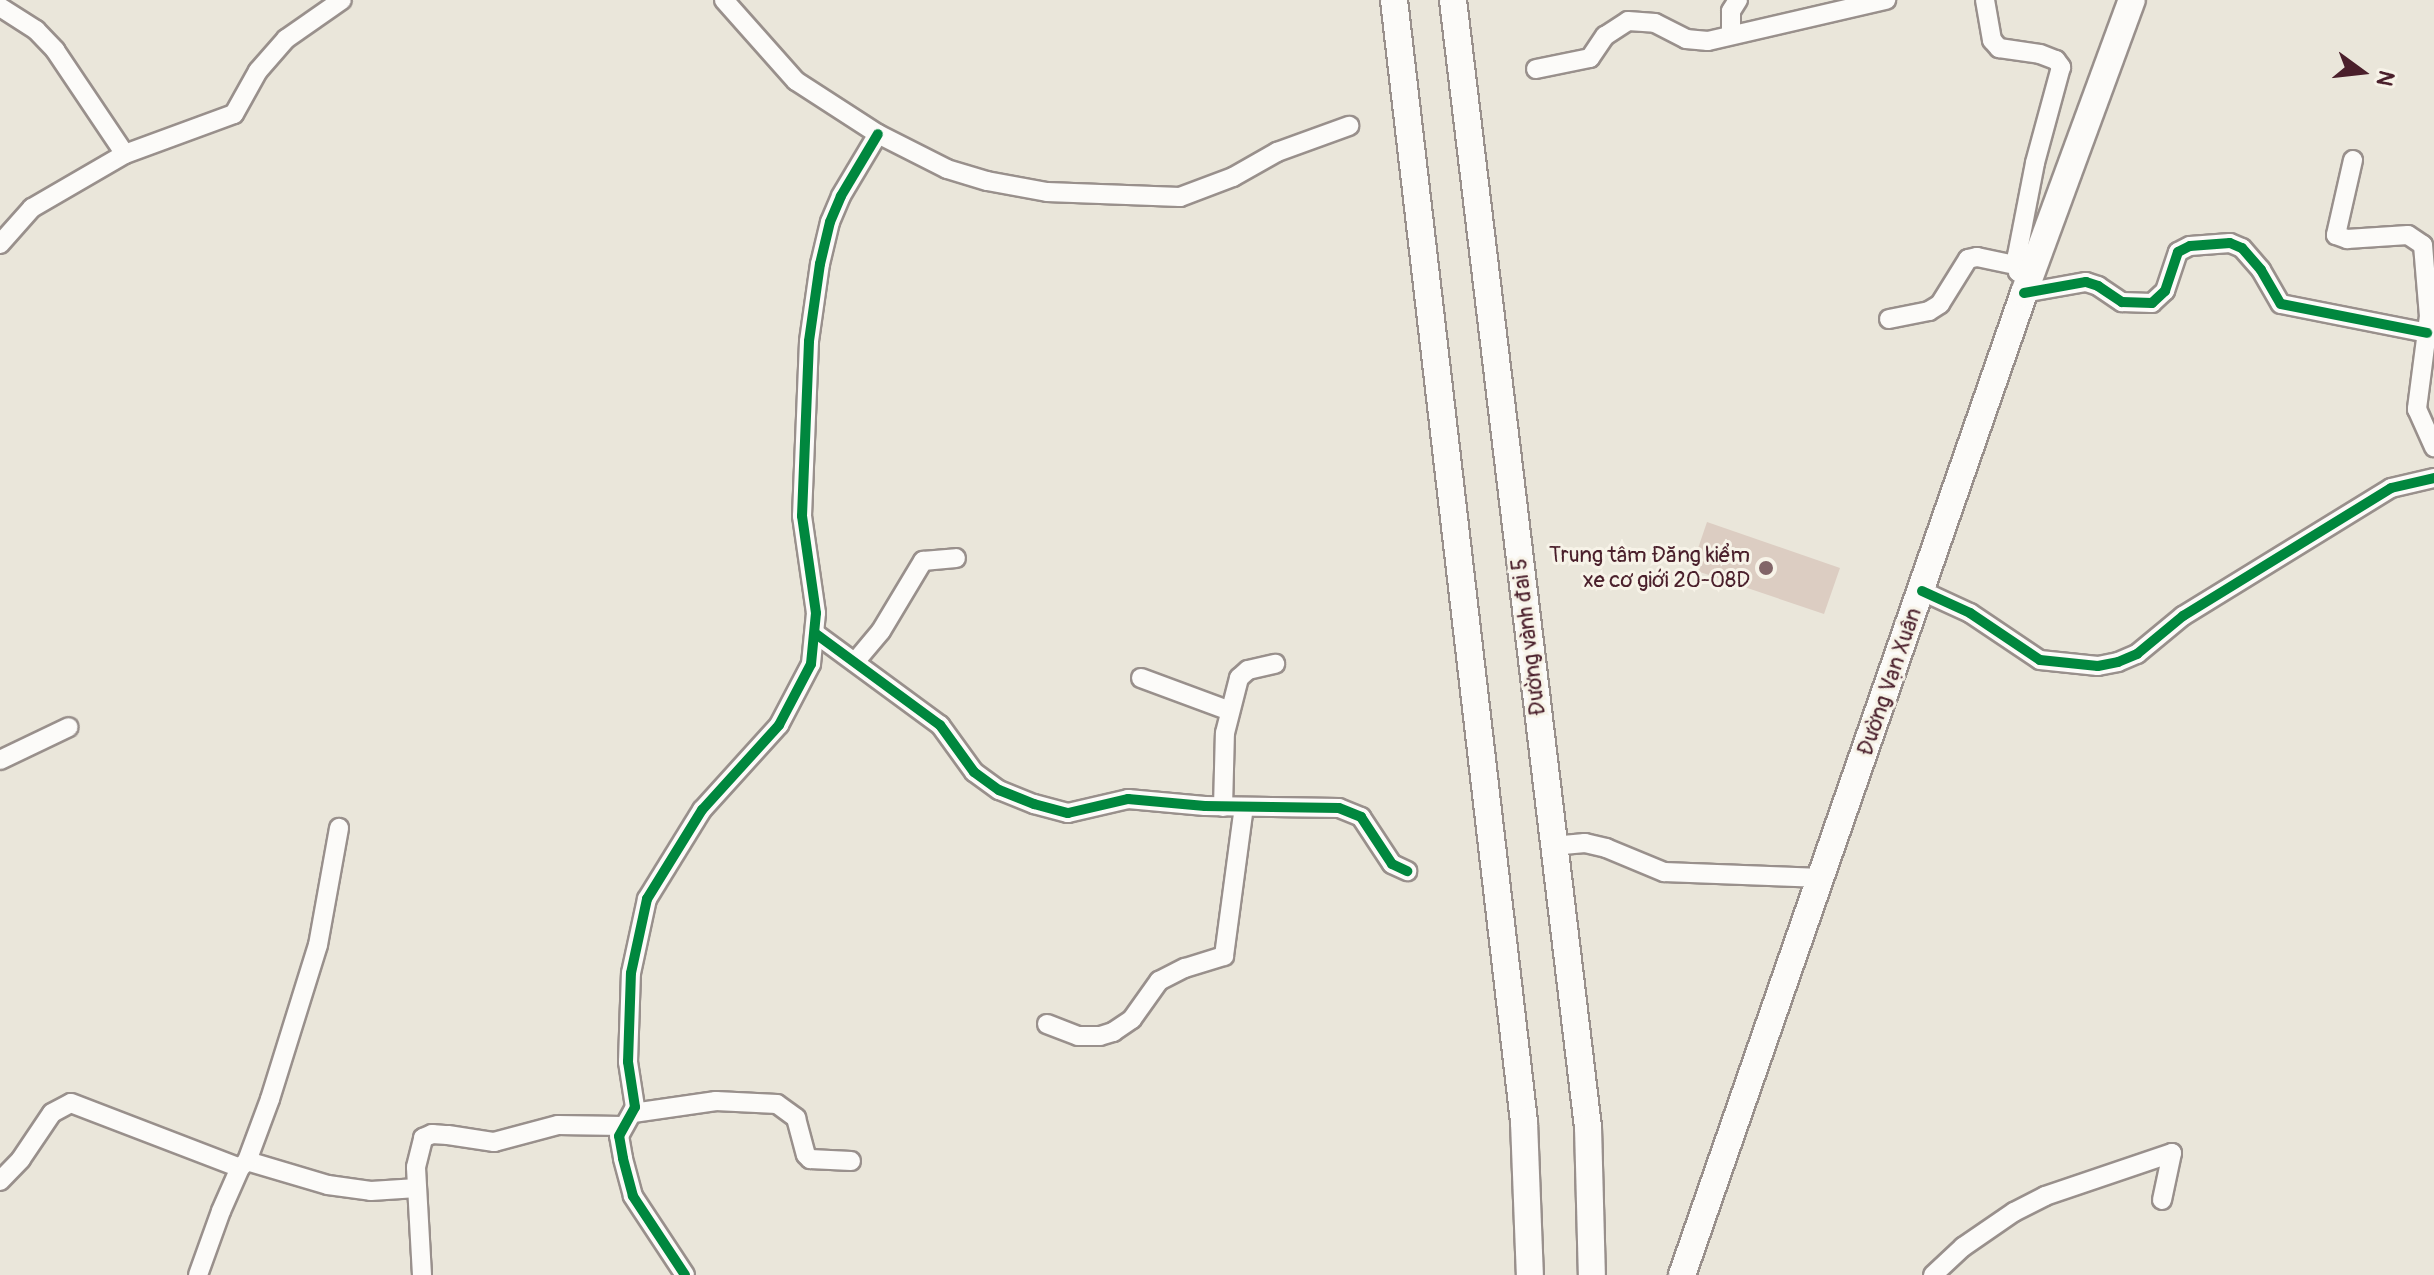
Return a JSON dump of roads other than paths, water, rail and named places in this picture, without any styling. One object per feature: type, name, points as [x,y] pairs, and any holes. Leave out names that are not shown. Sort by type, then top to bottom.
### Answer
[{"type":"main road","points":[[1394,0],[1524,1122],[1530,1275]]},
{"type":"main road","name":"Đường vành đai 5","points":[[1453,0],[1588,1127],[1592,1275]]},
{"type":"main road","name":"Đường Vạn Xuân","points":[[1682,1275],[1922,591],[2022,277],[2132,0]]},
{"type":"street","points":[[0,244],[32,208],[125,154],[234,114],[258,71],[286,39],[342,0]]},
{"type":"street","points":[[724,0],[796,81],[878,134],[947,169],[987,181],[1047,192],[1180,197],[1233,177],[1277,152],[1349,126]]},
{"type":"street","points":[[1731,35],[1731,11],[1738,0]]},
{"type":"street","points":[[1536,69],[1590,58],[1605,36],[1628,21],[1655,23],[1697,42],[1886,0]]},
{"type":"street","points":[[1985,0],[1992,40],[1999,48],[2040,54],[2056,60],[2061,67],[2035,163],[2022,277]]},
{"type":"street","points":[[0,7],[36,30],[55,50],[125,154]]},
{"type":"street","points":[[685,1275],[633,1196],[619,1136],[628,1120],[631,973],[647,899],[702,810],[779,725],[811,664],[816,634],[813,582],[802,516],[809,341],[820,264],[830,222],[841,196],[878,134]]},
{"type":"street","points":[[2353,160],[2336,235],[2347,239],[2408,235],[2423,245],[2429,301],[2417,409],[2434,447]]},
{"type":"street","points":[[1889,319],[1929,311],[1940,304],[1968,259],[1977,257],[2022,277],[2086,282],[2122,302],[2152,303],[2165,291],[2178,252],[2190,246],[2230,243],[2242,248],[2261,270],[2281,304],[2427,333]]},
{"type":"street","points":[[1922,591],[1970,613],[2040,660],[2098,666],[2118,662],[2137,654],[2183,616],[2391,488],[2434,478]]},
{"type":"street","points":[[855,662],[889,620],[923,561],[956,558]]},
{"type":"street","points":[[816,634],[940,725],[974,772],[999,790],[1068,813],[1128,799],[1223,807],[1351,810],[1361,817],[1392,864],[1407,871]]},
{"type":"street","points":[[1223,807],[1225,733],[1239,678],[1248,670],[1275,664]]},
{"type":"street","points":[[1141,678],[1230,711]]},
{"type":"street","points":[[0,760],[69,727]]},
{"type":"street","points":[[1047,1024],[1078,1036],[1100,1036],[1113,1032],[1132,1019],[1159,981],[1185,968],[1224,956],[1244,807]]},
{"type":"street","points":[[198,1275],[243,1164],[318,945],[339,828]]},
{"type":"street","points":[[1563,845],[1585,843],[1606,848],[1664,872],[1822,878]]},
{"type":"street","points":[[422,1275],[417,1188],[419,1148],[423,1138],[432,1134],[494,1142],[558,1125],[628,1120],[716,1101],[777,1104],[796,1118],[806,1155],[810,1159],[851,1161]]},
{"type":"street","points":[[0,1181],[21,1159],[52,1113],[71,1103],[243,1164],[328,1185],[371,1191],[417,1188]]},
{"type":"street","points":[[1933,1275],[1963,1247],[2014,1212],[2045,1196],[2172,1153],[2174,1157],[2162,1200]]},
{"type":"place","name":"Trung tâm Đăng kiểm xe cơ giới 20-08D","points":[[1766,568]]}]
